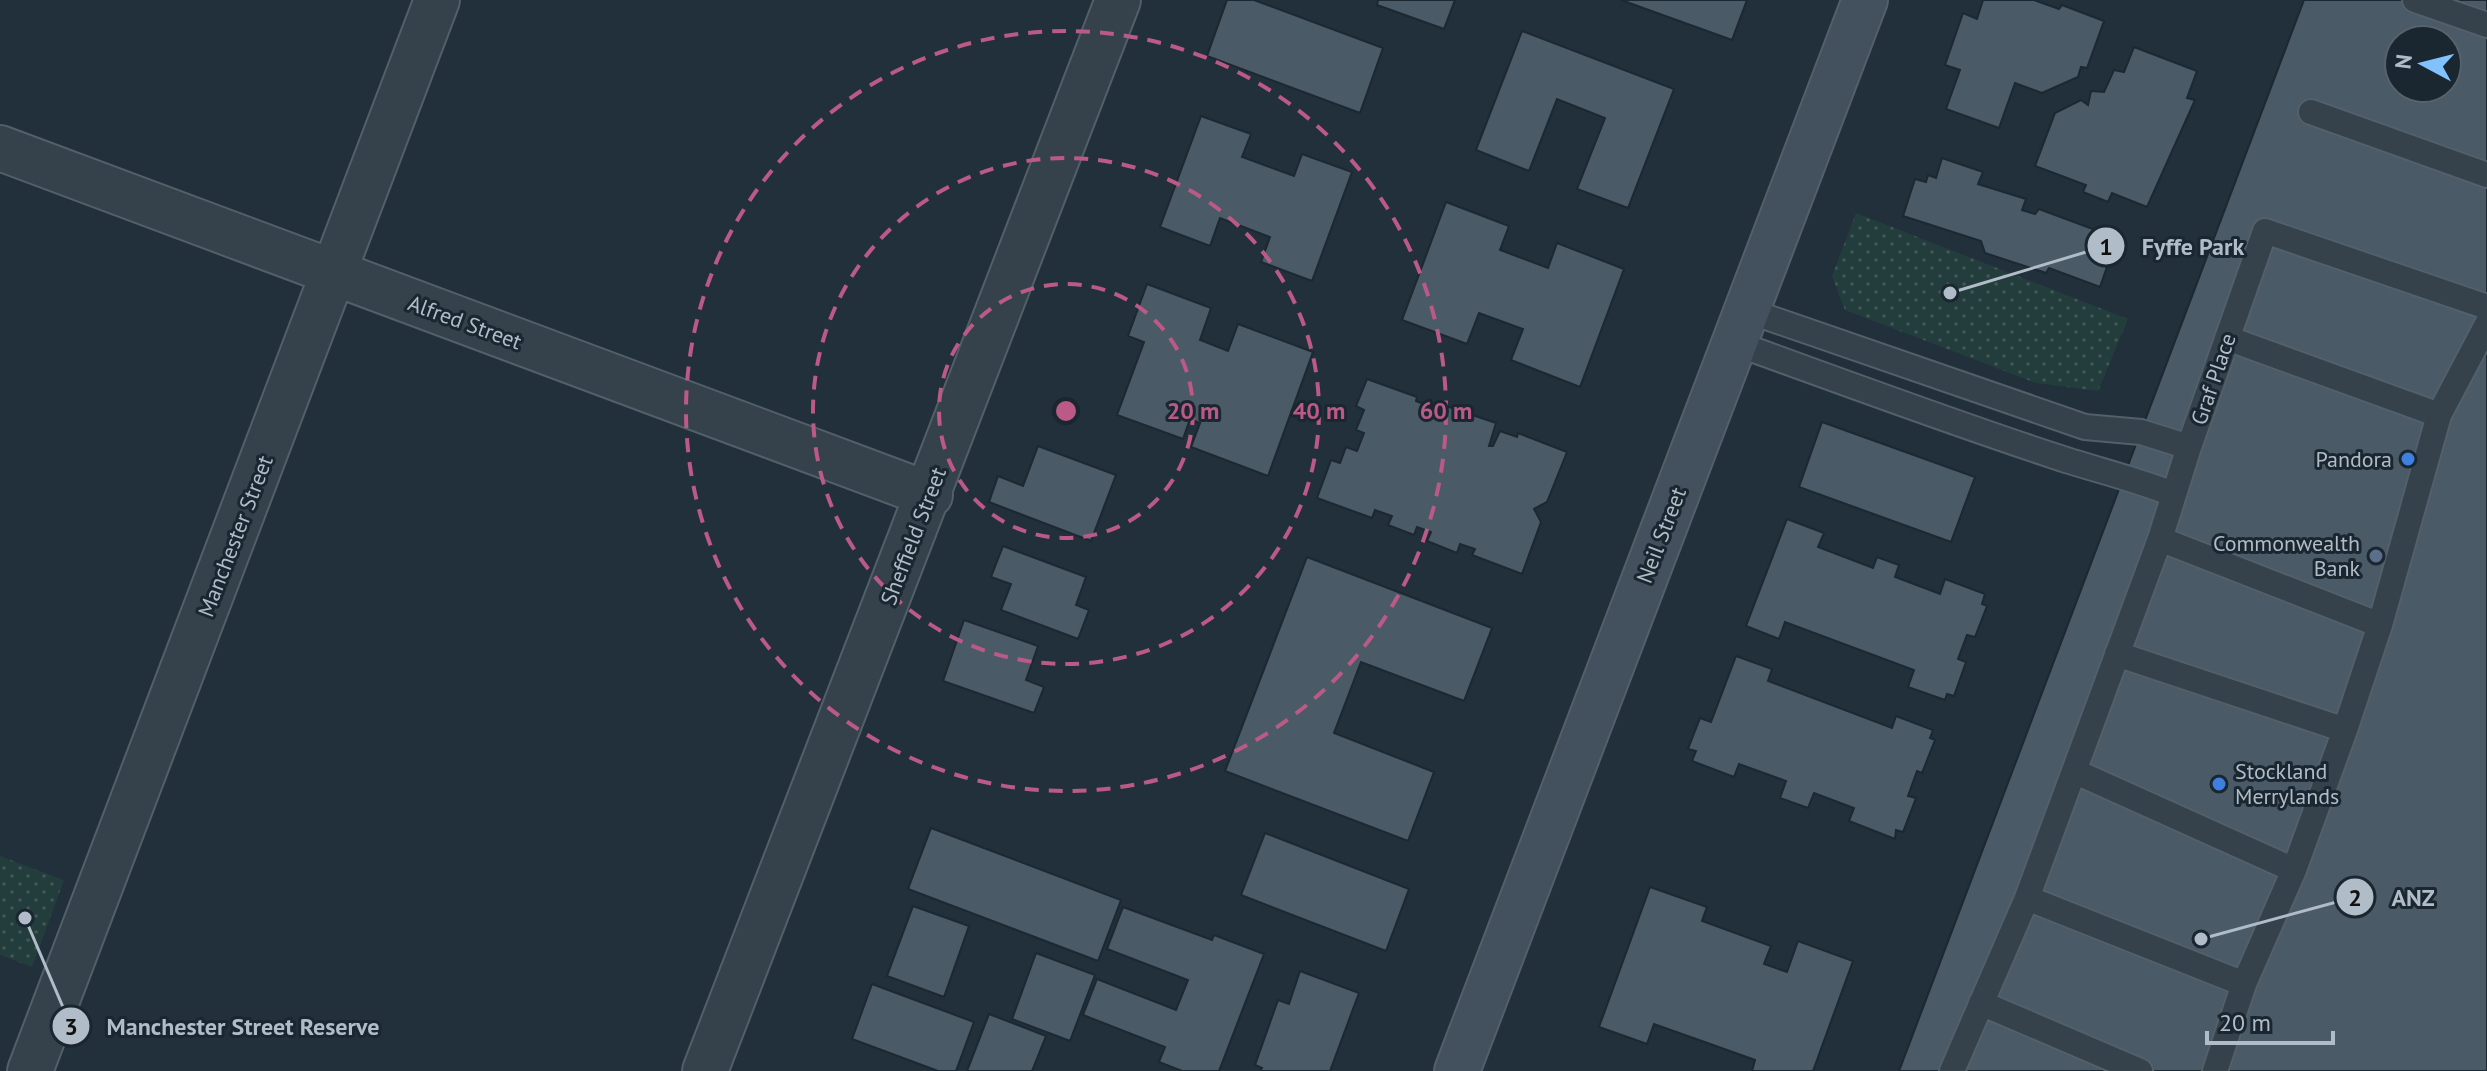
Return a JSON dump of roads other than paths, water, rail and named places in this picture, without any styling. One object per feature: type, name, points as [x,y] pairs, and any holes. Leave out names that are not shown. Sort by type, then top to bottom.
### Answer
[{"type":"main road","name":"Neil Street","points":[[1457,1071],[1865,0]]},
{"type":"street","name":"Manchester Street","points":[[30,1071],[437,0]]},
{"type":"street","name":"Sheffield Street","points":[[705,1071],[930,495],[1118,0]]},
{"type":"street","name":"Alfred Street","points":[[0,148],[930,495]]},
{"type":"lane","points":[[2415,0],[2487,25]]},
{"type":"lane","points":[[2311,112],[2487,175]]},
{"type":"lane","name":"Graf Place","points":[[1740,327],[2085,427],[2141,432],[2189,447],[2265,231],[2487,307]]},
{"type":"lane","points":[[2215,1071],[2244,984],[2294,870],[2345,730],[2380,625],[2439,415],[2487,324]]},
{"type":"lane","points":[[1740,327],[1988,434],[2124,475],[2173,494]]},
{"type":"lane","points":[[2227,338],[2439,415]]},
{"type":"lane","points":[[1952,1071],[2027,898],[2160,539],[2189,447]]},
{"type":"lane","points":[[2160,539],[2380,625]]},
{"type":"lane","points":[[2117,654],[2345,730]]},
{"type":"lane","points":[[2074,771],[2294,870]]},
{"type":"lane","points":[[2027,898],[2244,984]]},
{"type":"lane","points":[[1981,1003],[2140,1071]]},
{"type":"place","name":"Fyffe Park","points":[[1950,293]]},
{"type":"place","name":"Pandora","points":[[2408,459]]},
{"type":"place","name":"Commonwealth Bank","points":[[2376,556]]},
{"type":"place","name":"Stockland Merrylands","points":[[2219,784]]},
{"type":"place","name":"Manchester Street Reserve","points":[[25,918]]},
{"type":"place","name":"ANZ","points":[[2201,939]]}]
